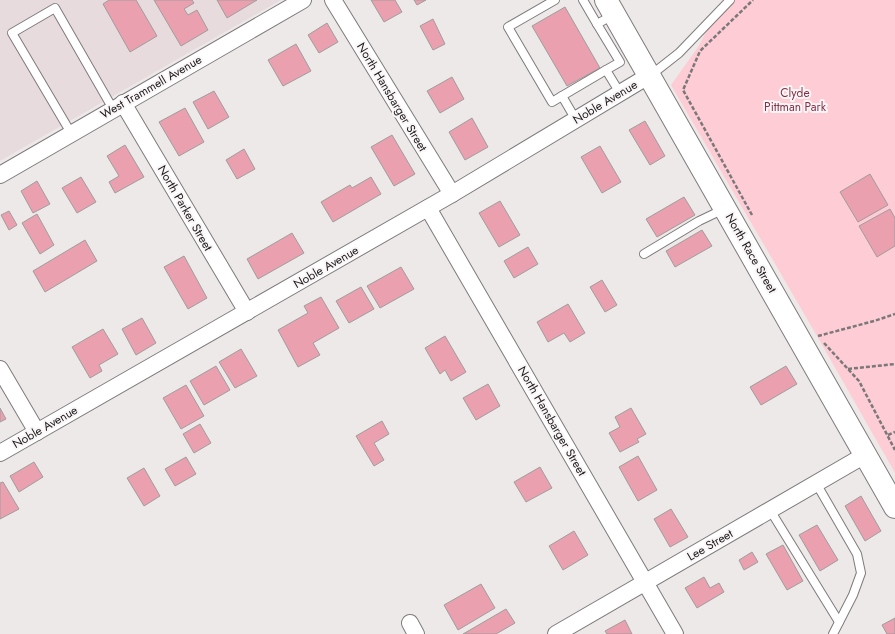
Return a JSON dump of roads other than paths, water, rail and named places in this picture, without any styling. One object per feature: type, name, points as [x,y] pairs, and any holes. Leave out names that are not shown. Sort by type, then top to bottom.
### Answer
[{"type":"main road","name":"North Race Street","points":[[606,13],[650,76],[895,507]]},
{"type":"street","name":"West Trammell Avenue","points":[[0,175],[303,0]]},
{"type":"street","name":"North Hansbarger Street","points":[[333,0],[452,194]]},
{"type":"street","name":"Noble Avenue","points":[[0,453],[428,208],[650,76]]},
{"type":"street","name":"North Parker Street","points":[[118,106],[247,312]]},
{"type":"street","name":"North Hansbarger Street","points":[[428,208],[675,634]]},
{"type":"street","points":[[0,369],[37,432]]},
{"type":"street","name":"Lee Street","points":[[556,634],[865,455]]},
{"type":"lane","points":[[555,0],[508,27],[552,102],[620,62],[606,13],[583,0]]},
{"type":"lane","points":[[650,76],[679,53],[730,0]]},
{"type":"lane","points":[[71,133],[12,33],[55,8],[118,106]]},
{"type":"lane","points":[[606,70],[620,93]]},
{"type":"lane","points":[[562,96],[576,120]]},
{"type":"lane","points":[[644,254],[699,220],[725,208]]},
{"type":"lane","points":[[816,483],[857,554],[861,573],[853,595],[833,634]]},
{"type":"lane","points":[[770,510],[839,622]]},
{"type":"park label","name":"Clyde Pittman Park","points":[[795,100]]}]
